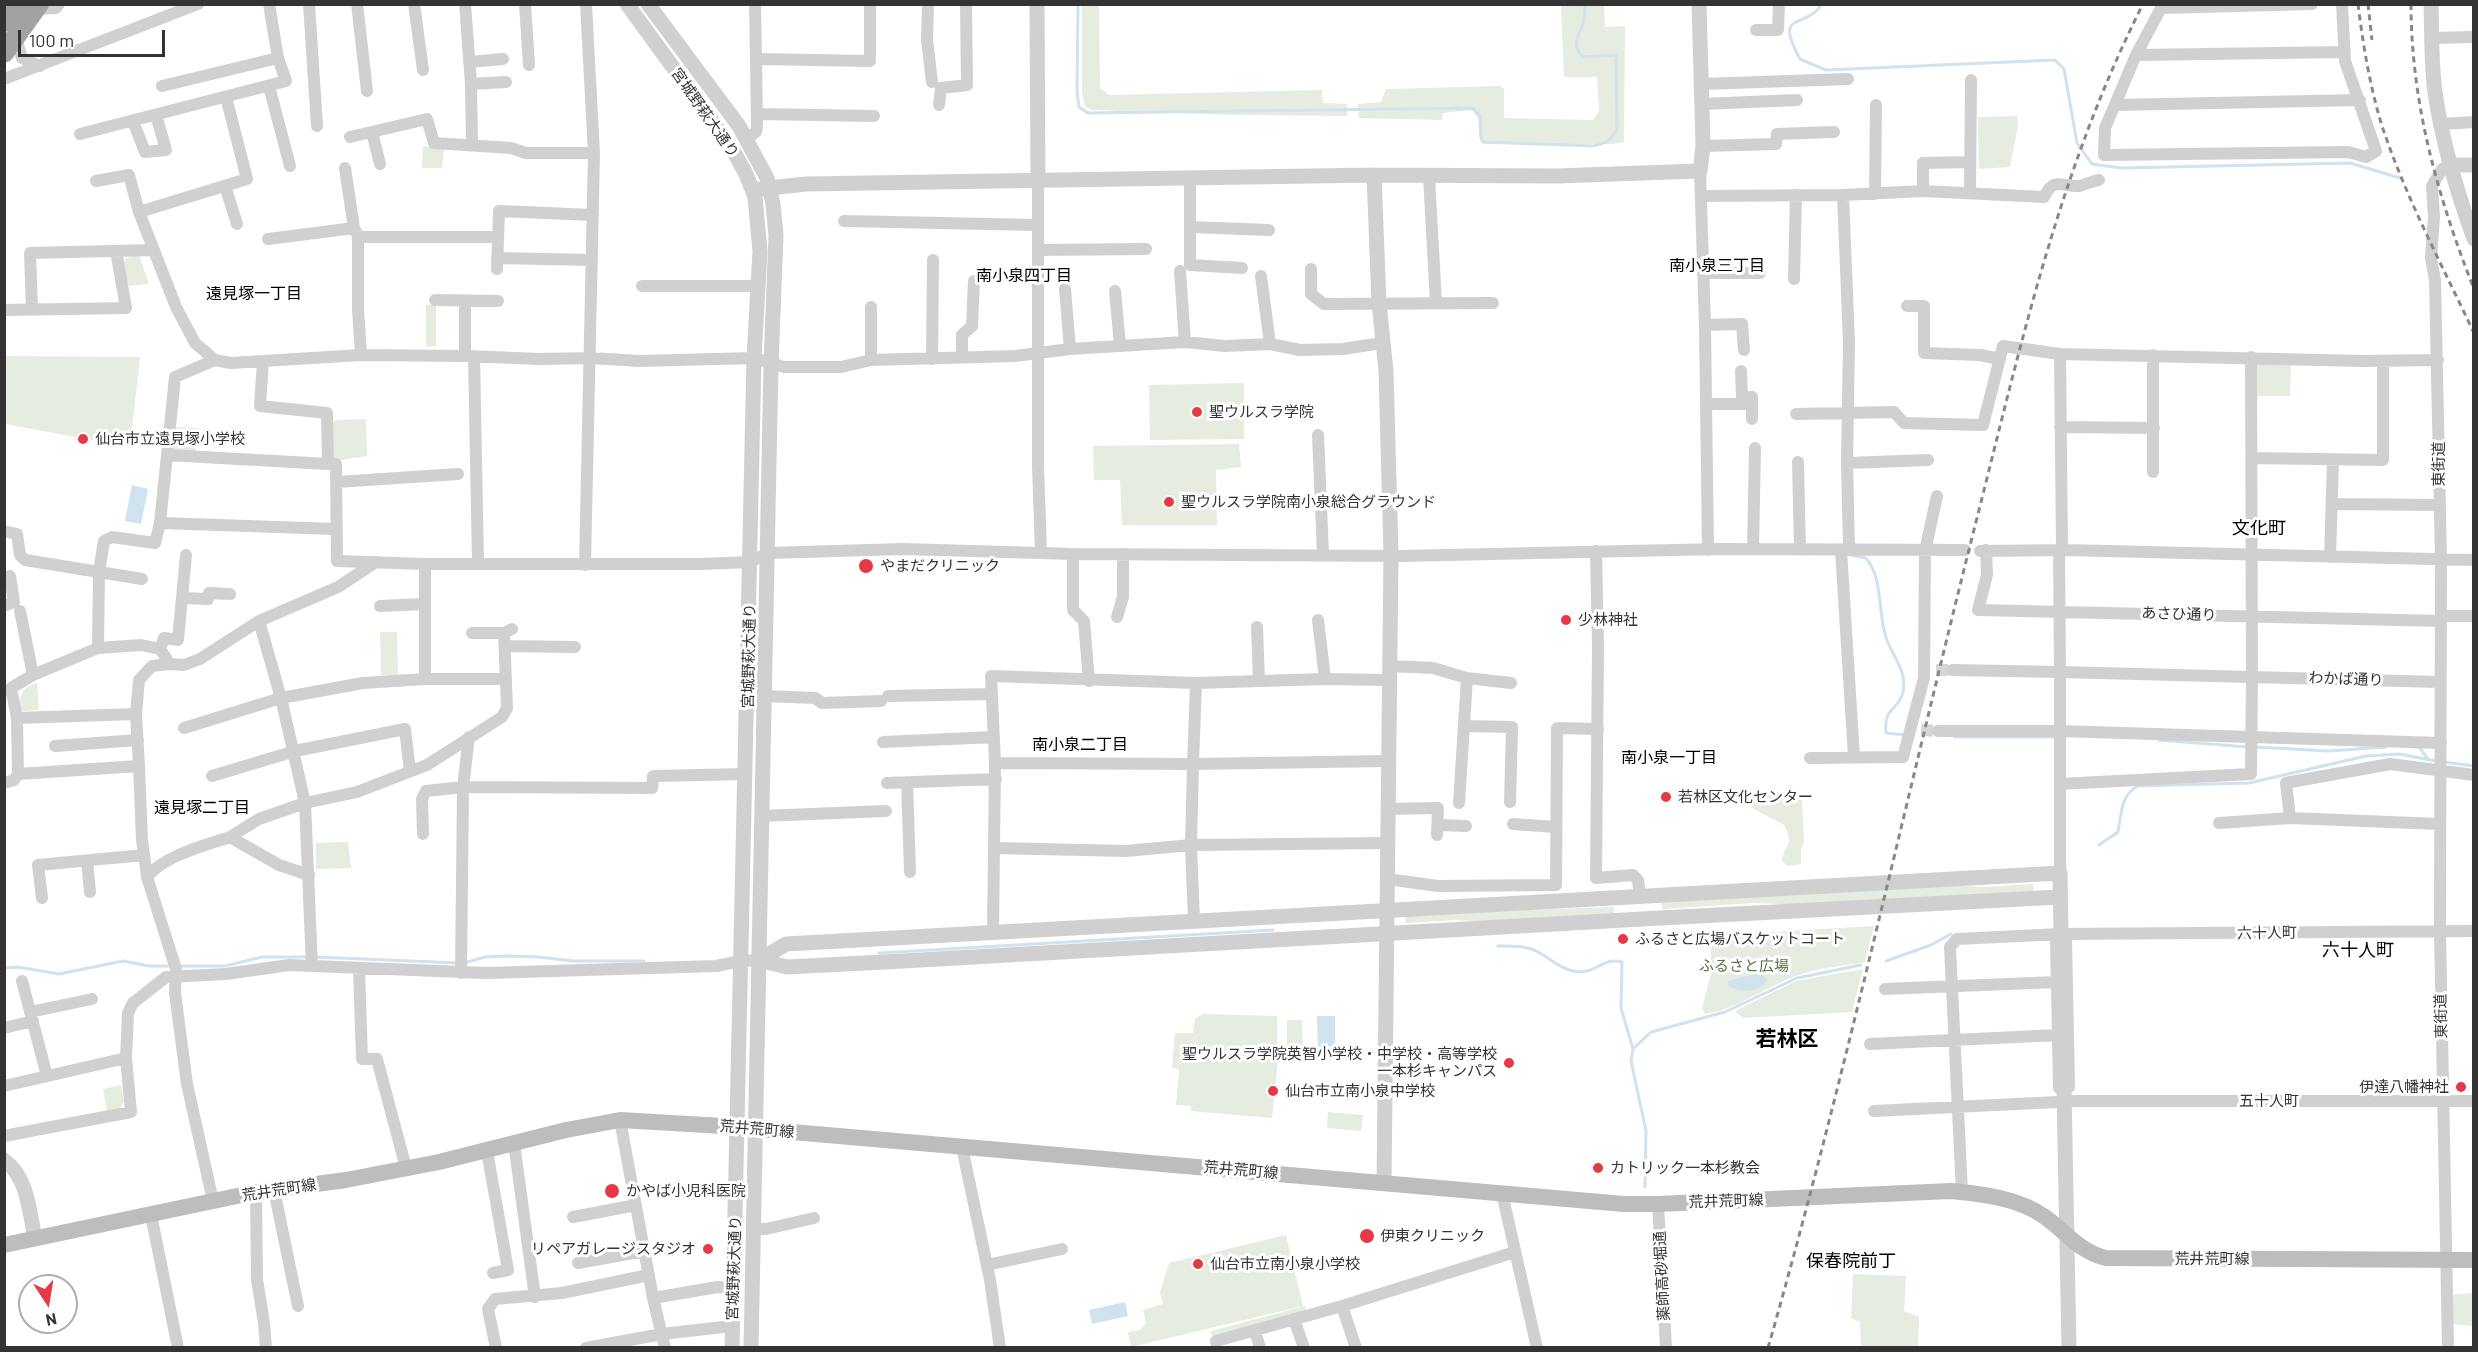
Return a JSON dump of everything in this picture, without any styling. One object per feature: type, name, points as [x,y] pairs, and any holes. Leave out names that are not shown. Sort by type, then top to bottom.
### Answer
[{"type":"highway","points":[[4,22],[30,6]]},
{"type":"highway","points":[[10,46],[30,6]]},
{"type":"main road","name":"荒井荒町線","points":[[4,1245],[256,1192],[346,1180],[406,1168],[620,1120],[746,1128],[1624,1204],[1962,1192],[1996,1197],[2024,1206],[2043,1215],[2094,1255],[2106,1258],[2474,1260]]},
{"type":"street","points":[[30,6],[56,8],[60,4]]},
{"type":"street","points":[[4,80],[198,4]]},
{"type":"street","points":[[81,134],[286,81],[278,58],[269,4]]},
{"type":"street","points":[[309,4],[317,126]]},
{"type":"street","points":[[357,4],[367,91]]},
{"type":"street","points":[[414,4],[423,70]]},
{"type":"street","points":[[465,4],[471,84],[472,145]]},
{"type":"street","points":[[525,4],[529,65]]},
{"type":"street","points":[[585,565],[594,153],[586,4]]},
{"type":"street","name":"宮城野萩大通り","points":[[627,4],[731,147],[752,190],[758,217],[760,251],[754,358],[741,961],[746,1128],[753,1228],[750,1347]]},
{"type":"street","name":"宮城野萩大通り","points":[[648,4],[747,138],[770,188],[776,217],[759,960],[734,1288],[732,1347]]},
{"type":"street","points":[[747,138],[756,132],[759,114],[755,4]]},
{"type":"street","points":[[756,59],[870,61],[870,4]]},
{"type":"street","points":[[928,4],[927,40],[932,82]]},
{"type":"street","points":[[939,105],[940,88],[967,86],[966,4]]},
{"type":"street","points":[[1037,4],[1038,466],[1041,552]]},
{"type":"street","points":[[1699,4],[1708,550]]},
{"type":"street","points":[[1756,30],[1778,30],[1779,4]]},
{"type":"street","points":[[2312,4],[2161,8],[2136,55],[2105,128],[2104,154],[2348,152],[2366,157],[2376,151],[2345,61],[2342,4]]},
{"type":"street","points":[[2431,4],[2435,92],[2450,165],[2474,239]]},
{"type":"street","points":[[2432,38],[2474,37]]},
{"type":"street","points":[[10,46],[22,58],[40,66]]},
{"type":"street","points":[[2136,55],[2345,52]]},
{"type":"street","points":[[162,86],[278,58]]},
{"type":"street","points":[[469,62],[503,59]]},
{"type":"street","points":[[1702,84],[1848,79]]},
{"type":"street","points":[[1970,192],[1971,80]]},
{"type":"street","points":[[471,84],[506,82]]},
{"type":"street","points":[[269,86],[290,166]]},
{"type":"street","points":[[139,213],[247,179],[226,97]]},
{"type":"street","points":[[1702,104],[1797,100]]},
{"type":"street","points":[[2115,105],[2360,100]]},
{"type":"street","points":[[1875,194],[1876,105]]},
{"type":"street","points":[[759,114],[874,116]]},
{"type":"street","points":[[133,121],[145,152],[166,150],[156,115]]},
{"type":"street","points":[[350,137],[427,119],[434,143],[512,148],[526,153],[594,153]]},
{"type":"street","points":[[2441,124],[2474,122]]},
{"type":"street","points":[[372,132],[380,164]]},
{"type":"street","points":[[1703,146],[1776,144],[1777,134],[1834,132]]},
{"type":"street","points":[[1923,191],[1923,163],[1970,162]]},
{"type":"street","points":[[2450,165],[2474,165]]},
{"type":"street","name":"東街道","points":[[2448,1347],[2440,931],[2441,619],[2438,360],[2435,280],[2431,258],[2434,217],[2432,190],[2442,169],[2450,165]]},
{"type":"street","points":[[345,168],[356,232],[361,355]]},
{"type":"street","points":[[752,190],[806,183],[1190,180],[1374,175],[1556,176],[1700,171]]},
{"type":"street","points":[[96,181],[129,175],[139,213],[153,250],[176,307],[195,343],[215,360],[231,363],[361,355],[591,358],[640,361],[754,358],[771,365],[784,367],[841,368],[871,360],[1039,354],[1120,345],[1185,342],[1225,346],[1270,344],[1300,350],[1342,349],[1382,343]]},
{"type":"street","points":[[1374,175],[1379,303],[1386,371],[1391,555],[1384,1183]]},
{"type":"street","points":[[1429,177],[1436,303]]},
{"type":"street","points":[[1190,180],[1190,264],[1242,268]]},
{"type":"street","points":[[1701,196],[1843,195],[1923,191],[2044,197],[2048,188],[2057,183],[2080,186],[2099,180]]},
{"type":"street","points":[[225,186],[237,224]]},
{"type":"street","points":[[1794,279],[1796,195]]},
{"type":"street","points":[[1843,195],[1849,342],[1845,550],[1854,757]]},
{"type":"street","points":[[592,260],[497,263],[497,237],[499,211],[593,214]]},
{"type":"street","points":[[844,221],[1037,225]]},
{"type":"street","points":[[1191,227],[1269,230]]},
{"type":"street","points":[[268,239],[356,232],[497,237]]},
{"type":"street","points":[[1038,250],[1146,249]]},
{"type":"street","points":[[32,309],[30,253],[153,250]]},
{"type":"street","points":[[4,309],[126,308],[116,251]]},
{"type":"street","points":[[932,359],[933,260]]},
{"type":"street","points":[[1311,270],[1311,294],[1324,304],[1493,303]]},
{"type":"street","points":[[1180,271],[1185,342]]},
{"type":"street","points":[[1703,273],[1760,273]]},
{"type":"street","points":[[1261,276],[1270,344]]},
{"type":"street","points":[[962,357],[962,335],[972,327],[975,281]]},
{"type":"street","points":[[642,286],[758,286]]},
{"type":"street","points":[[1065,289],[1070,349]]},
{"type":"street","points":[[1115,291],[1120,345]]},
{"type":"street","points":[[435,300],[498,301]]},
{"type":"street","points":[[465,301],[470,356],[478,563]]},
{"type":"street","points":[[1907,306],[1924,306],[1924,353],[1980,355],[2000,359]]},
{"type":"street","points":[[871,308],[871,360]]},
{"type":"street","points":[[1705,325],[1742,324],[1744,350]]},
{"type":"street","points":[[1796,414],[1894,411],[1904,423],[1983,425],[2003,346],[2060,354],[2383,361],[2438,360]]},
{"type":"street","points":[[2060,354],[2060,897],[2061,934],[2066,938],[2069,1087],[2064,1096],[2069,1347]]},
{"type":"street","points":[[2153,355],[2153,472]]},
{"type":"street","points":[[2060,784],[2251,774],[2251,357]]},
{"type":"street","points":[[98,648],[99,572],[104,542],[112,537],[155,543],[160,523],[175,377],[215,360]]},
{"type":"street","points":[[263,361],[260,406],[327,414],[328,464]]},
{"type":"street","points":[[2252,458],[2384,460],[2383,361]]},
{"type":"street","points":[[1741,371],[1742,398],[1752,397],[1752,419]]},
{"type":"street","points":[[1707,404],[1752,404]]},
{"type":"street","points":[[2060,427],[2154,428]]},
{"type":"street","points":[[1318,435],[1323,554]]},
{"type":"street","points":[[1753,549],[1755,448]]},
{"type":"street","points":[[167,455],[336,465],[337,561],[585,565],[750,562],[768,553],[903,549],[1073,554],[1391,555],[1753,549],[1965,550]]},
{"type":"street","points":[[1847,463],[1928,460]]},
{"type":"street","points":[[2330,557],[2333,460]]},
{"type":"street","points":[[1798,462],[1800,550]]},
{"type":"street","points":[[337,482],[458,474]]},
{"type":"street","points":[[1809,758],[1903,757],[1913,733],[1931,670],[1925,551],[1937,496]]},
{"type":"street","points":[[2332,504],[2440,505]]},
{"type":"street","points":[[160,523],[336,529]]},
{"type":"street","points":[[4,531],[17,534],[20,555],[25,560],[142,579]]},
{"type":"street","name":"あさひ通り","points":[[2060,550],[1983,550],[1987,575],[1978,610],[2441,619],[2474,616]]},
{"type":"street","points":[[2060,550],[2474,560]]},
{"type":"street","points":[[1596,551],[1598,729],[1596,878],[1634,875],[1638,880],[1641,919]]},
{"type":"street","points":[[1073,554],[1073,610],[1084,621],[1089,681]]},
{"type":"street","points":[[1117,616],[1123,597],[1123,554]]},
{"type":"street","points":[[160,649],[164,638],[178,640],[186,555]]},
{"type":"street","points":[[213,1201],[187,1084],[175,993],[175,969],[147,878],[136,714],[139,680],[152,666],[184,665],[200,659],[259,621],[338,587],[376,562]]},
{"type":"street","points":[[425,564],[425,679]]},
{"type":"street","points":[[4,606],[14,602],[10,576]]},
{"type":"street","points":[[182,598],[208,599],[209,593],[230,594]]},
{"type":"street","points":[[380,606],[424,604]]},
{"type":"street","points":[[20,611],[33,675]]},
{"type":"street","points":[[1318,620],[1325,679]]},
{"type":"street","points":[[259,621],[295,751],[305,802],[312,960]]},
{"type":"street","points":[[1257,627],[1259,681]]},
{"type":"street","points":[[471,633],[507,636],[575,647]]},
{"type":"street","points":[[147,878],[152,871],[186,852],[230,837],[259,819],[305,802],[357,792],[427,765],[502,717],[507,708],[507,636]]},
{"type":"street","points":[[4,783],[14,780],[18,774],[17,718],[7,686],[98,648],[141,645],[160,649],[170,664]]},
{"type":"street","points":[[993,933],[996,763],[991,676],[1089,681],[1259,681],[1325,679],[1433,668],[1467,678],[1511,683]]},
{"type":"street","name":"わかば通り","points":[[1952,670],[2440,682]]},
{"type":"street","points":[[1459,803],[1467,678]]},
{"type":"street","points":[[184,728],[281,698],[363,683],[425,679],[506,679]]},
{"type":"street","points":[[1194,921],[1191,845],[1196,682]]},
{"type":"street","points":[[764,696],[815,698],[822,703],[992,694]]},
{"type":"street","points":[[17,718],[136,714]]},
{"type":"street","points":[[1465,726],[1512,727],[1510,802]]},
{"type":"street","points":[[1387,879],[1438,886],[1556,885],[1557,728],[1598,729]]},
{"type":"street","points":[[212,776],[295,751],[405,729],[410,771]]},
{"type":"street","points":[[1938,731],[2251,744],[2441,748]]},
{"type":"street","points":[[461,966],[463,787],[469,737]]},
{"type":"street","points":[[883,742],[994,737]]},
{"type":"street","points":[[55,746],[138,740]]},
{"type":"street","points":[[996,763],[1193,764],[1388,761]]},
{"type":"street","points":[[2290,818],[2286,783],[2390,764],[2474,776]]},
{"type":"street","points":[[18,774],[139,766]]},
{"type":"street","points":[[423,834],[422,799],[426,791],[463,787],[652,788],[653,776],[746,774]]},
{"type":"street","points":[[888,783],[996,779]]},
{"type":"street","points":[[907,782],[910,872]]},
{"type":"street","points":[[1387,809],[1438,808],[1437,830],[1466,826]]},
{"type":"street","points":[[761,816],[886,811]]},
{"type":"street","points":[[2219,823],[2290,818],[2439,824]]},
{"type":"street","points":[[1513,824],[1555,827]]},
{"type":"street","points":[[230,837],[279,865],[309,875]]},
{"type":"street","points":[[994,848],[1126,850],[1191,845],[1387,843]]},
{"type":"street","points":[[42,898],[38,865],[144,855]]},
{"type":"street","points":[[87,861],[90,892]]},
{"type":"street","points":[[759,960],[786,944],[2060,873]]},
{"type":"street","points":[[1507,886],[1508,903]]},
{"type":"street","points":[[4,1136],[131,1112],[126,1058],[128,1013],[134,1003],[175,969],[226,974],[312,960],[359,969],[461,966],[716,966],[759,960],[787,967],[2060,897]]},
{"type":"street","name":"六十人町","points":[[1962,1192],[1950,946],[1957,939],[2061,934],[2474,931]]},
{"type":"street","points":[[2061,934],[2056,938],[2059,1088],[2064,1096]]},
{"type":"street","points":[[359,969],[362,1059],[377,1059],[406,1168]]},
{"type":"street","points":[[22,981],[47,1076]]},
{"type":"street","points":[[1885,989],[2057,982]]},
{"type":"street","points":[[4,1028],[92,999]]},
{"type":"street","points":[[1870,1044],[2058,1035]]},
{"type":"street","points":[[4,1086],[126,1058]]},
{"type":"street","name":"五十人町","points":[[1874,1111],[2064,1096],[2474,1101]]},
{"type":"street","points":[[620,1120],[653,1298],[665,1347]]},
{"type":"street","points":[[514,1143],[535,1297]]},
{"type":"street","points":[[962,1147],[987,1265],[1000,1347]]},
{"type":"street","points":[[487,1151],[508,1270],[493,1273]]},
{"type":"street","points":[[4,1160],[14,1166],[23,1183],[35,1238]]},
{"type":"street","points":[[274,1190],[298,1306]]},
{"type":"street","points":[[256,1192],[257,1279],[266,1347]]},
{"type":"street","points":[[1502,1193],[1537,1347]]},
{"type":"street","name":"薬師高砂堀通","points":[[1658,1204],[1666,1347]]},
{"type":"street","points":[[573,1217],[636,1205]]},
{"type":"street","points":[[151,1215],[178,1347]]},
{"type":"street","points":[[753,1228],[766,1229],[814,1218]]},
{"type":"street","points":[[987,1265],[1062,1249]]},
{"type":"street","points":[[578,1263],[644,1251]]},
{"type":"street","points":[[1218,1347],[1216,1341],[1342,1306],[1515,1252]]},
{"type":"street","points":[[496,1347],[488,1309],[495,1299],[535,1297],[649,1275]]},
{"type":"street","points":[[653,1298],[708,1289],[734,1288]]},
{"type":"street","points":[[1342,1306],[1356,1347]]},
{"type":"street","points":[[1294,1319],[1304,1347]]},
{"type":"street","points":[[586,1347],[662,1334],[732,1326]]},
{"type":"street","points":[[1255,1331],[1260,1347]]},
{"type":"green space","points":[[1082,5],[1099,5],[1100,88],[1109,95],[1322,90],[1323,103],[1347,104],[1347,116],[1092,110],[1085,106],[1082,92]]},
{"type":"green space","points":[[1561,5],[1604,5],[1605,27],[1625,26],[1624,142],[1613,144],[1486,144],[1480,141],[1478,118],[1472,110],[1443,113],[1442,120],[1359,118],[1358,104],[1381,102],[1386,89],[1500,86],[1504,89],[1504,118],[1593,120],[1599,111],[1597,77],[1564,77]]},
{"type":"green space","points":[[2017,116],[2018,125],[2010,167],[1979,169],[1978,117]]},
{"type":"green space","points":[[423,146],[444,150],[442,168],[422,168]]},
{"type":"green space","points":[[134,255],[139,255],[149,284],[128,286],[123,262]]},
{"type":"green space","points":[[426,305],[436,305],[436,346],[426,347]]},
{"type":"green space","points":[[4,356],[140,357],[130,447],[5,424]]},
{"type":"green space","points":[[2260,361],[2285,362],[2291,365],[2290,396],[2256,396],[2256,366]]},
{"type":"green space","name":"聖ウルスラ学院","points":[[1244,383],[1244,439],[1150,440],[1149,385]]},
{"type":"green space","points":[[366,419],[367,456],[334,461],[331,425],[335,420]]},
{"type":"green space","points":[[173,427],[198,428],[195,453],[178,453],[172,447]]},
{"type":"green space","name":"聖ウルスラ学院南小泉総合グラウンド","points":[[1239,444],[1241,467],[1216,470],[1217,525],[1122,525],[1120,480],[1094,480],[1093,446]]},
{"type":"green space","points":[[380,632],[397,632],[398,675],[381,675]]},
{"type":"green space","points":[[37,683],[39,710],[23,711],[19,708],[22,694],[25,689]]},
{"type":"green space","points":[[1736,791],[1802,799],[1804,841],[1801,850],[1801,864],[1788,866],[1782,861],[1789,840],[1784,825],[1737,797]]},
{"type":"green space","points":[[348,842],[351,868],[316,869],[316,843]]},
{"type":"green space","points":[[2033,884],[2034,893],[1807,905],[1754,903],[1662,909],[1661,900],[1943,885],[1987,887]]},
{"type":"green space","points":[[1614,907],[1614,916],[1500,922],[1454,920],[1406,923],[1405,914]]},
{"type":"green space","name":"ふるさと広場","points":[[1874,926],[1865,962],[1804,973],[1729,1008],[1705,1014],[1702,1008],[1711,974],[1710,936]]},
{"type":"green space","points":[[1863,969],[1852,1012],[1743,1018],[1735,1011],[1796,981]]},
{"type":"green space","points":[[1203,1014],[1277,1016],[1278,1059],[1272,1118],[1191,1111],[1191,1106],[1176,1105],[1179,1069],[1172,1068],[1175,1033],[1193,1033],[1195,1019]]},
{"type":"green space","points":[[1287,1020],[1302,1020],[1303,1054],[1287,1054]]},
{"type":"green space","points":[[121,1085],[124,1102],[120,1108],[107,1111],[103,1089]]},
{"type":"green space","points":[[1328,1112],[1363,1115],[1361,1131],[1327,1128]]},
{"type":"green space","points":[[1286,1235],[1303,1306],[1131,1347],[1128,1332],[1140,1330],[1146,1323],[1143,1310],[1163,1304],[1160,1293],[1169,1263]]},
{"type":"green space","points":[[1853,1274],[1906,1276],[1904,1311],[1919,1317],[1918,1347],[1861,1347],[1860,1322],[1851,1318]]},
{"type":"green space","points":[[2473,1293],[2473,1326],[2450,1324],[2450,1295]]},
{"type":"green space","points":[[1305,1306],[1307,1312],[1213,1337],[1211,1331]]},
{"type":"water","points":[[132,485],[148,489],[141,524],[125,521]]},
{"type":"water","points":[[1762,972],[1767,981],[1754,990],[1739,990],[1729,986],[1727,982],[1732,980]]},
{"type":"water","points":[[1317,1016],[1335,1016],[1335,1052],[1318,1053]]},
{"type":"water","points":[[1125,1302],[1128,1316],[1092,1324],[1089,1310]]},
{"type":"waterway","points":[[1078,4],[1077,92],[1079,107],[1088,113],[1472,108],[1480,115],[1483,142],[1593,146],[1608,141],[1617,129],[1616,55],[1583,57],[1579,52],[1576,43],[1584,20],[1585,4]]},
{"type":"waterway","points":[[1822,4],[1808,17],[1795,23],[1790,33],[1800,59],[1826,70],[2055,60],[2064,69],[2077,143],[2092,164],[2121,168],[2350,163],[2400,178]]},
{"type":"waterway","points":[[1850,555],[1866,558],[1875,575],[1885,634],[1903,676],[1903,692],[1898,703],[1889,713],[1886,733],[1906,735]]},
{"type":"waterway","points":[[1955,737],[2056,737]]},
{"type":"waterway","points":[[2159,740],[2248,747]]},
{"type":"waterway","points":[[2255,747],[2329,751],[2386,747]]},
{"type":"waterway","points":[[2416,747],[2419,747],[2429,760]]},
{"type":"waterway","points":[[2099,845],[2118,832],[2125,800],[2128,794],[2138,786],[2249,783],[2366,756],[2399,754],[2436,761]]},
{"type":"waterway","points":[[2443,762],[2474,766]]},
{"type":"waterway","points":[[879,953],[1273,930]]},
{"type":"waterway","points":[[1886,961],[1931,945],[1951,934]]},
{"type":"waterway","points":[[1498,946],[1519,946],[1530,949],[1563,968],[1580,972],[1610,962],[1622,962],[1621,1008],[1633,1049],[1631,1061],[1646,1131],[1645,1187]]},
{"type":"waterway","points":[[464,963],[485,957],[507,956],[573,961],[644,961]]},
{"type":"waterway","points":[[178,966],[225,966],[262,957],[308,957]]},
{"type":"waterway","points":[[315,957],[458,963]]},
{"type":"waterway","points":[[4,968],[18,967],[59,974],[123,961],[149,966],[171,966]]},
{"type":"waterway","points":[[1633,1049],[1651,1032],[1725,1012],[1797,978],[1861,965]]},
{"type":"tunnel","points":[[1936,670],[1952,670]]},
{"type":"tunnel","points":[[1921,730],[1938,731]]},
{"type":"railway","points":[[1768,1348],[1797,1244],[1877,930],[1953,615],[2029,316],[2047,252],[2089,127],[2114,65],[2143,4]]},
{"type":"railway","points":[[2358,4],[2367,66],[2382,126],[2413,205],[2474,333]]},
{"type":"railway","points":[[2368,4],[2372,40]]},
{"type":"railway","points":[[2411,4],[2412,41],[2421,114],[2438,185],[2474,289]]},
{"type":"place","name":"聖ウルスラ学院","points":[[1197,412]]},
{"type":"place","name":"仙台市立遠見塚小学校","points":[[83,439]]},
{"type":"place","name":"聖ウルスラ学院南小泉総合グラウンド","points":[[1169,502]]},
{"type":"place","name":"やまだクリニック","points":[[866,566]]},
{"type":"place","name":"少林神社","points":[[1566,620]]},
{"type":"place","name":"若林区文化センター","points":[[1666,797]]},
{"type":"place","name":"ふるさと広場バスケットコート","points":[[1623,939]]},
{"type":"place","name":"聖ウルスラ学院英智小学校・中学校・高等学校 一本杉キャンパス","points":[[1509,1063]]},
{"type":"place","name":"伊達八幡神社","points":[[2461,1087]]},
{"type":"place","name":"仙台市立南小泉中学校","points":[[1273,1091]]},
{"type":"place","name":"カトリック一本杉教会","points":[[1598,1168]]},
{"type":"place","name":"かやば小児科医院","points":[[612,1191]]},
{"type":"place","name":"伊東クリニック","points":[[1367,1236]]},
{"type":"place","name":"リペアガレージスタジオ","points":[[708,1249]]},
{"type":"place","name":"仙台市立南小泉小学校","points":[[1198,1264]]},
{"type":"district","name":"南小泉三丁目","points":[[1717,266]]},
{"type":"district","name":"南小泉四丁目","points":[[1024,276]]},
{"type":"district","name":"遠見塚一丁目","points":[[254,294]]},
{"type":"district","name":"文化町","points":[[2259,528]]},
{"type":"district","name":"南小泉二丁目","points":[[1080,745]]},
{"type":"district","name":"南小泉一丁目","points":[[1669,758]]},
{"type":"district","name":"遠見塚二丁目","points":[[202,808]]},
{"type":"district","name":"六十人町","points":[[2358,950]]},
{"type":"district","name":"若林区","points":[[1787,1039]]},
{"type":"district","name":"保春院前丁","points":[[1851,1261]]}]
